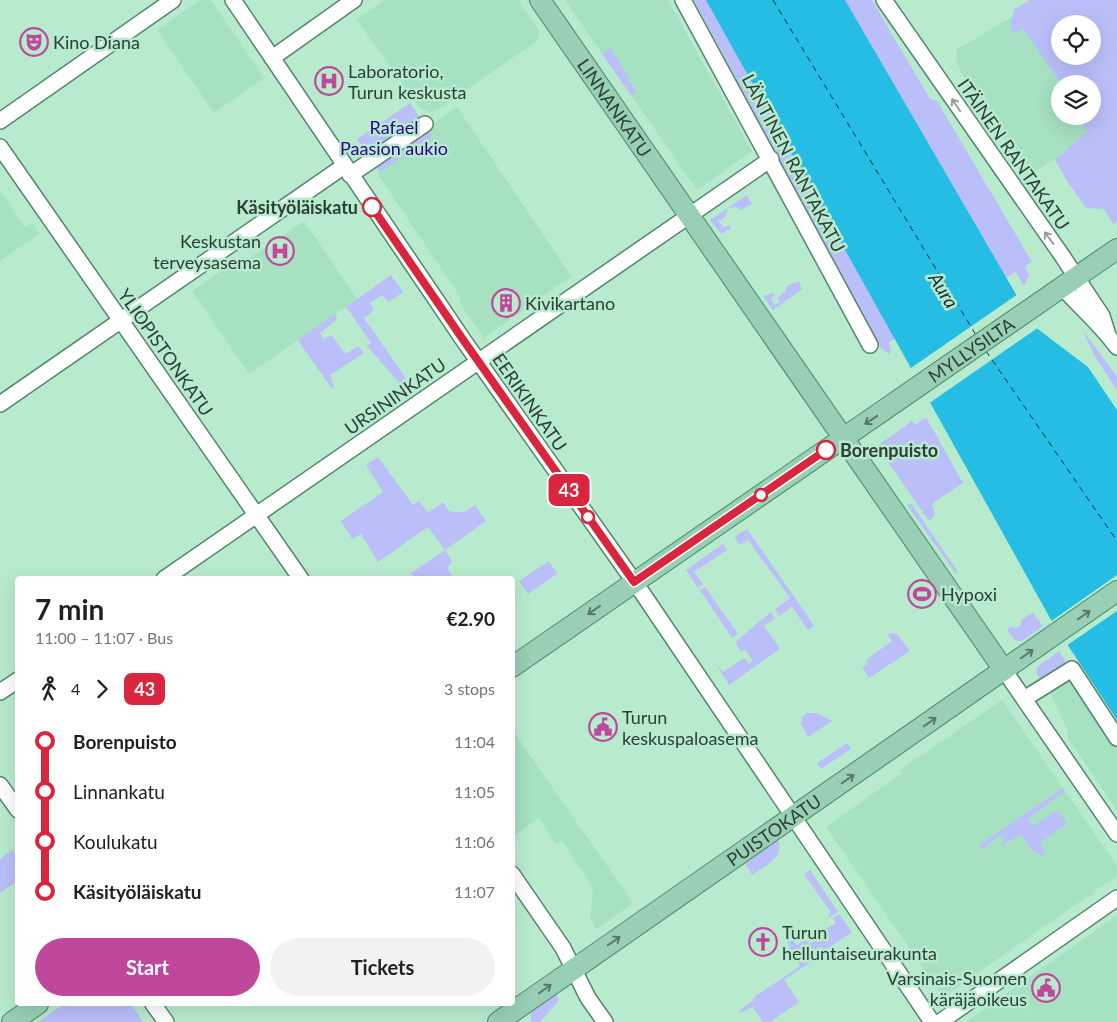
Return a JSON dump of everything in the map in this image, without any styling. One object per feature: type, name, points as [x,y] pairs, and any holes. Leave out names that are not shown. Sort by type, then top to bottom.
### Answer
[{"type":"main road","name":"LINNANKATU","points":[[540,0],[842,439],[1004,670]]},
{"type":"main road","name":"MYLLYSILTA","points":[[515,665],[900,401],[1117,249]]},
{"type":"main road","name":"PUISTOKATU","points":[[498,1022],[1117,591]]},
{"type":"main road","points":[[12,1022],[35,1006]]},
{"type":"street","points":[[0,121],[174,0]]},
{"type":"street","name":"EERIKINKATU","points":[[233,0],[478,361],[634,582],[932,1022]]},
{"type":"street","points":[[272,58],[354,0]]},
{"type":"street","name":"LÄNTINEN RANTAKATU","points":[[683,0],[771,159],[870,345]]},
{"type":"street","name":"ITÄINEN RANTAKATU","points":[[884,0],[1070,283],[1102,316],[1106,332],[1117,348]]},
{"type":"street","points":[[0,404],[347,170],[425,124]]},
{"type":"street","name":"YLIOPISTONKATU","points":[[0,147],[299,576]]},
{"type":"street","name":"URSININKATU","points":[[168,576],[771,159]]},
{"type":"street","points":[[1024,699],[1072,669],[1117,738]]},
{"type":"street","name":"LINNANKATU","points":[[1004,670],[1117,834]]},
{"type":"street","points":[[0,692],[15,682]]},
{"type":"street","points":[[0,785],[15,806]]},
{"type":"street","points":[[515,878],[563,948],[588,998],[605,1022]]},
{"type":"street","points":[[940,1022],[1117,898]]},
{"type":"street","points":[[154,1006],[166,1022]]},
{"type":"shaded area","points":[[200,0],[211,0],[264,78],[214,113],[157,30]]},
{"type":"shaded area","points":[[384,0],[518,0],[540,32],[537,41],[434,112],[429,112],[420,108],[357,20]]},
{"type":"shaded area","points":[[565,0],[668,0],[752,151],[697,190]]},
{"type":"shaded area","points":[[1015,15],[1055,75],[1051,75],[1051,125],[1090,125],[1094,132],[1029,176],[972,93],[957,64],[956,50]]},
{"type":"shaded area","points":[[457,107],[571,276],[484,338],[461,305],[459,295],[377,173],[431,136],[427,128]]},
{"type":"shaded area","points":[[0,190],[25,227],[32,223],[39,234],[0,261]]},
{"type":"shaded area","points":[[304,221],[357,299],[249,374],[192,291],[242,257],[251,257]]},
{"type":"shaded area","points":[[1071,675],[1117,746],[1117,811],[1067,736],[1068,731],[1049,690]]},
{"type":"shaded area","points":[[1002,700],[1117,866],[1117,876],[1096,890],[1092,896],[1088,896],[943,997],[826,827],[902,773],[900,770]]},
{"type":"shaded area","points":[[515,734],[633,903],[596,929],[590,917],[593,894],[591,885],[562,840],[556,844],[539,818],[515,836]]},
{"type":"shaded area","points":[[1117,915],[1117,1022],[966,1022]]},
{"type":"green space","points":[[694,0],[872,0],[930,99],[937,101],[1032,262],[1025,266],[1029,275],[1024,286],[1016,272],[889,342],[891,353],[889,354],[881,348]]},
{"type":"green space","points":[[1030,0],[1117,0],[1117,222],[1113,224],[1104,209],[1086,208],[1065,178],[1055,159],[1087,132],[1083,125],[1101,125],[1101,75],[1055,75],[1023,28],[1014,34],[1010,27],[1014,9]]},
{"type":"green space","points":[[611,48],[636,92],[631,95],[602,54]]},
{"type":"green space","name":"Rafael Paasion aukio","points":[[410,103],[432,136],[380,172],[357,139]]},
{"type":"green space","points":[[747,195],[752,204],[741,210],[735,207],[728,208],[725,217],[719,221],[723,228],[729,225],[731,228],[721,234],[710,220]]},
{"type":"green space","points":[[391,275],[403,292],[389,302],[382,295],[370,303],[374,310],[364,318],[405,377],[402,386],[367,346],[371,343],[346,307]]},
{"type":"green space","points":[[799,281],[802,289],[773,310],[763,296],[772,293],[775,295],[771,298],[775,305],[780,302],[777,298],[784,293],[787,286]]},
{"type":"green space","points":[[335,314],[337,319],[320,333],[324,339],[332,335],[345,354],[358,346],[364,353],[330,375],[334,387],[332,389],[298,340]]},
{"type":"green space","points":[[1082,329],[1117,377],[1117,390],[1095,357]]},
{"type":"green space","name":"Borenpuisto","points":[[926,417],[963,483],[932,504],[935,515],[929,521],[877,446],[912,421],[915,425]]},
{"type":"green space","points":[[378,457],[413,505],[419,501],[428,513],[443,502],[449,511],[457,512],[466,511],[475,505],[486,521],[445,550],[428,527],[378,562],[361,534],[352,539],[341,521],[383,492],[366,465]]},
{"type":"green space","points":[[911,503],[958,572],[956,574],[907,505]]},
{"type":"green space","points":[[747,529],[814,626],[808,630],[792,607],[779,616],[775,609],[790,598],[748,540],[740,545],[734,537]]},
{"type":"green space","points":[[723,544],[727,550],[694,572],[703,584],[698,588],[686,570]]},
{"type":"green space","points":[[445,550],[452,562],[447,568],[452,576],[413,576],[411,573]]},
{"type":"green space","points":[[549,561],[557,574],[528,594],[519,581]]},
{"type":"green space","points":[[705,587],[738,634],[732,638],[700,590]]},
{"type":"green space","points":[[771,612],[775,618],[764,626],[780,649],[729,685],[714,661],[723,672],[744,658],[749,664],[753,661],[745,649],[741,652],[735,642]]},
{"type":"green space","points":[[1033,613],[1043,626],[1022,641],[1015,641],[1007,630],[1010,626],[1016,628],[1021,625],[1022,619]]},
{"type":"green space","points":[[896,633],[910,651],[869,678],[862,668],[868,664],[866,660],[892,641],[887,634]]},
{"type":"green space","points":[[1059,651],[1067,664],[1042,681],[1037,674],[1037,667]]},
{"type":"green space","points":[[807,713],[817,713],[832,721],[808,737],[801,724],[802,717]]},
{"type":"green space","points":[[847,743],[851,749],[821,769],[817,763]]},
{"type":"green space","points":[[1063,788],[1065,791],[1028,819],[1033,826],[1057,810],[1067,823],[1040,843],[1045,854],[1041,856],[1032,850],[1021,834],[1003,845],[1001,843],[1005,840],[1001,834],[982,850],[979,845]]},
{"type":"green space","points":[[778,840],[779,852],[776,857],[752,875],[745,864]]},
{"type":"green space","points":[[12,850],[15,855],[15,882],[0,893],[0,859]]},
{"type":"green space","points":[[810,870],[838,912],[829,918],[828,915],[831,913],[804,874]]},
{"type":"green space","points":[[839,914],[852,932],[825,950],[821,947],[813,950],[811,962],[784,980],[799,1002],[770,1022],[763,1022],[753,1007],[741,1013],[739,1011],[754,1000],[753,998],[800,966],[788,948],[790,947],[787,943],[792,940],[797,945],[806,939],[809,944],[815,940],[813,936],[822,931],[825,935],[829,933],[826,929],[836,923],[833,918]]},
{"type":"green space","points":[[556,994],[559,1000],[540,1022],[531,1022],[531,1012]]},
{"type":"green space","points":[[61,1006],[132,1006],[143,1022],[38,1022]]},
{"type":"water","name":"Aura","points":[[706,0],[845,0],[1035,327],[1088,367],[1117,410],[1117,720],[1050,618]]},
{"type":"pier","points":[[1018,294],[1039,327],[928,404],[908,370]]},
{"type":"pier","points":[[1117,575],[1117,611],[1066,646],[1050,622]]},
{"type":"ferry route","points":[[773,0],[976,335]]},
{"type":"ferry route","points":[[986,351],[1117,541]]},
{"type":"bus line","name":"43","points":[[372,207],[634,582],[826,450]]},
{"type":"place","name":"Kino Diana","points":[[34,42]]},
{"type":"place","name":"Laboratorio, Turun keskusta","points":[[329,81]]},
{"type":"place","name":"Käsityöläiskatu","points":[[372,207]]},
{"type":"place","name":"Keskustan terveysasema","points":[[280,251]]},
{"type":"place","name":"Kivikartano","points":[[506,303]]},
{"type":"place","name":"Borenpuisto","points":[[826,450]]},
{"type":"place","name":"Hypoxi","points":[[922,594]]},
{"type":"place","name":"Turun keskuspaloasema","points":[[603,727]]},
{"type":"place","name":"Turun helluntaiseurakunta","points":[[763,942]]},
{"type":"place","name":"Varsinais-Suomen käräjäoikeus","points":[[1046,988]]}]
